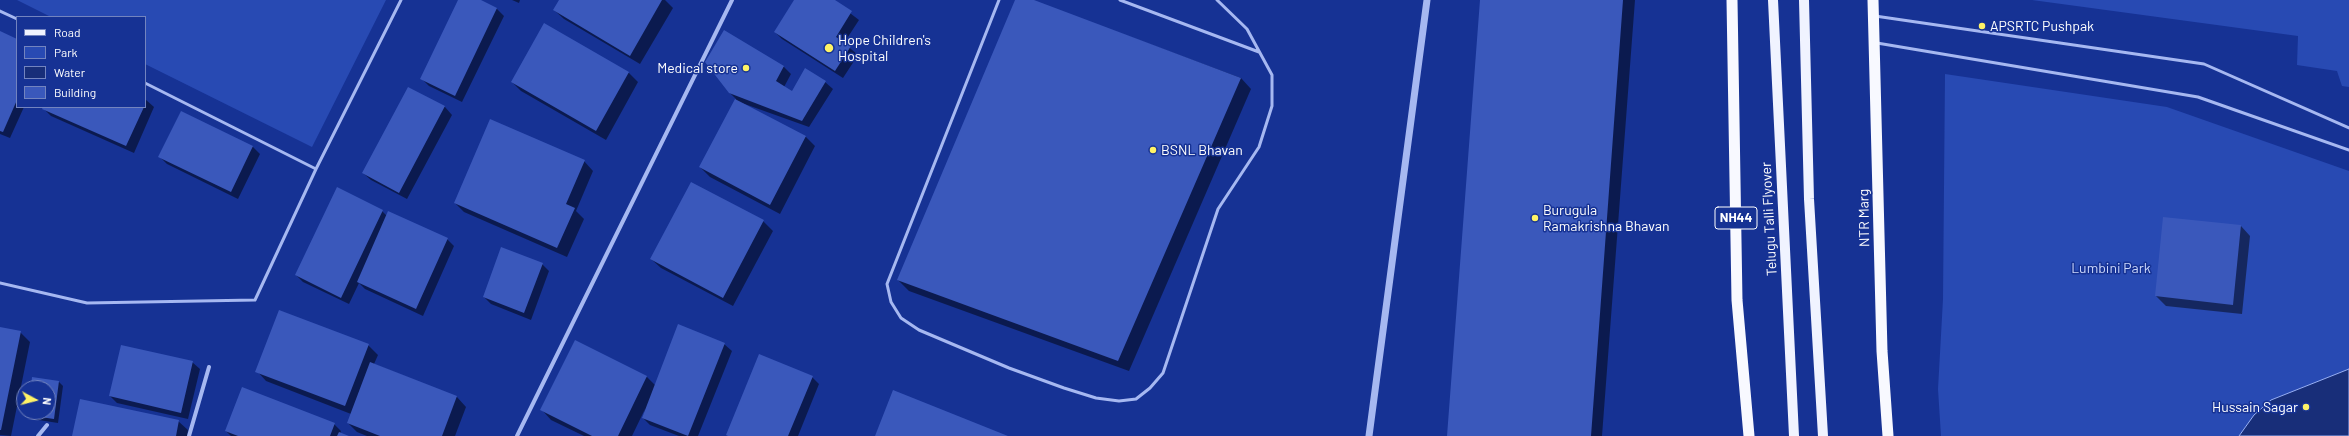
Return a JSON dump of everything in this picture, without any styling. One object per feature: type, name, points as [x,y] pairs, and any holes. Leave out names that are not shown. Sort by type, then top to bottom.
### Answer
[{"type":"highway","name":"NH44","points":[[1732,0],[1737,300],[1749,436]]},
{"type":"highway","name":"NTR Marg","points":[[1873,0],[1882,351],[1888,436]]},
{"type":"main road","name":"Telugu Talli Flyover","points":[[1773,0],[1794,436]]},
{"type":"main road","points":[[1804,0],[1809,199],[1823,436]]},
{"type":"street","points":[[517,436],[732,0]]},
{"type":"street","points":[[1369,436],[1427,0]]},
{"type":"street","points":[[190,436],[209,367]]},
{"type":"street","points":[[38,436],[47,425]]},
{"type":"lane","points":[[0,283],[87,303],[255,300],[316,169],[402,0]]},
{"type":"lane","points":[[999,0],[887,284],[891,302],[901,318],[919,330],[1009,368],[1096,398],[1119,401],[1136,399],[1150,388],[1162,373],[1218,209],[1259,147],[1272,106],[1272,75],[1247,29],[1217,0]]},
{"type":"lane","points":[[1120,0],[1259,52]]},
{"type":"lane","points":[[0,11],[16,19]]},
{"type":"lane","points":[[1874,16],[2204,64],[2349,128]]},
{"type":"lane","points":[[1874,42],[2198,97],[2349,150]]},
{"type":"lane","points":[[146,84],[316,169]]},
{"type":"green space","points":[[17,0],[386,0],[312,147],[146,64],[146,16],[49,16]]},
{"type":"green space","points":[[2032,0],[2349,0],[2349,87],[2342,86],[2337,71],[2297,65],[2298,36]]},
{"type":"green space","name":"Lumbini Park","points":[[1945,74],[2167,107],[2349,171],[2349,369],[2271,400],[2254,415],[2239,436],[1941,436],[1938,389],[1943,299]]},
{"type":"water","name":"Hussain Sagar","points":[[2349,369],[2349,436],[2239,436],[2254,415],[2271,400]]},
{"type":"building","points":[[458,0],[481,0],[497,8],[455,96],[420,79]]},
{"type":"building","points":[[559,0],[662,0],[630,56],[553,10]]},
{"type":"building","points":[[794,0],[835,0],[852,11],[836,37],[851,46],[835,71],[774,32]]},
{"type":"building","points":[[1015,0],[1034,0],[1241,78],[1118,361],[897,280]]},
{"type":"building","name":"Burugula Ramakrishna Bhavan","points":[[1480,0],[1623,0],[1591,436],[1447,436]]},
{"type":"building","points":[[544,23],[629,72],[596,131],[511,82]]},
{"type":"building","points":[[724,30],[784,66],[776,81],[792,91],[805,68],[826,81],[802,121],[729,93],[705,62]]},
{"type":"building","points":[[0,31],[16,39],[16,102],[3,132],[0,131]]},
{"type":"building","points":[[408,87],[445,106],[399,193],[362,173]]},
{"type":"building","points":[[735,99],[806,136],[770,205],[699,167]]},
{"type":"building","points":[[42,108],[144,108],[126,146]]},
{"type":"building","points":[[181,111],[253,146],[231,192],[158,157]]},
{"type":"building","points":[[490,119],[585,160],[566,204],[575,208],[557,248],[454,203]]},
{"type":"building","points":[[691,182],[764,220],[723,298],[650,259]]},
{"type":"building","points":[[337,187],[383,210],[341,298],[295,275]]},
{"type":"building","points":[[388,211],[448,238],[416,309],[357,282]]},
{"type":"building","points":[[2163,217],[2241,225],[2233,305],[2155,296]]},
{"type":"building","points":[[501,247],[543,263],[524,313],[483,297]]},
{"type":"building","points":[[279,310],[369,344],[345,406],[255,372]]},
{"type":"building","points":[[678,324],[725,343],[688,436],[642,418]]},
{"type":"building","points":[[0,327],[21,331],[1,430],[0,430]]},
{"type":"building","points":[[575,340],[647,376],[618,436],[592,436],[540,410]]},
{"type":"building","points":[[121,345],[193,361],[181,413],[109,396]]},
{"type":"building","points":[[759,354],[813,376],[788,436],[728,436],[726,435]]},
{"type":"building","points":[[370,362],[457,396],[442,436],[380,436],[347,423]]},
{"type":"building","points":[[32,377],[52,380],[32,380]]},
{"type":"building","points":[[56,381],[59,381],[56,404]]},
{"type":"building","points":[[242,387],[335,423],[330,436],[238,436],[225,431]]},
{"type":"building","points":[[893,390],[1008,436],[875,436]]},
{"type":"building","points":[[80,399],[179,420],[176,436],[72,436]]},
{"type":"building","points":[[339,432],[349,436],[337,436]]},
{"type":"place","name":"APSRTC Pushpak","points":[[1982,26]]},
{"type":"place","name":"Hope Children's Hospital","points":[[829,48]]},
{"type":"place","name":"Medical store","points":[[746,68]]},
{"type":"place","name":"BSNL Bhavan","points":[[1153,150]]},
{"type":"place","name":"Burugula Ramakrishna Bhavan","points":[[1535,218]]},
{"type":"place","name":"Hussain Sagar","points":[[2306,407]]}]
